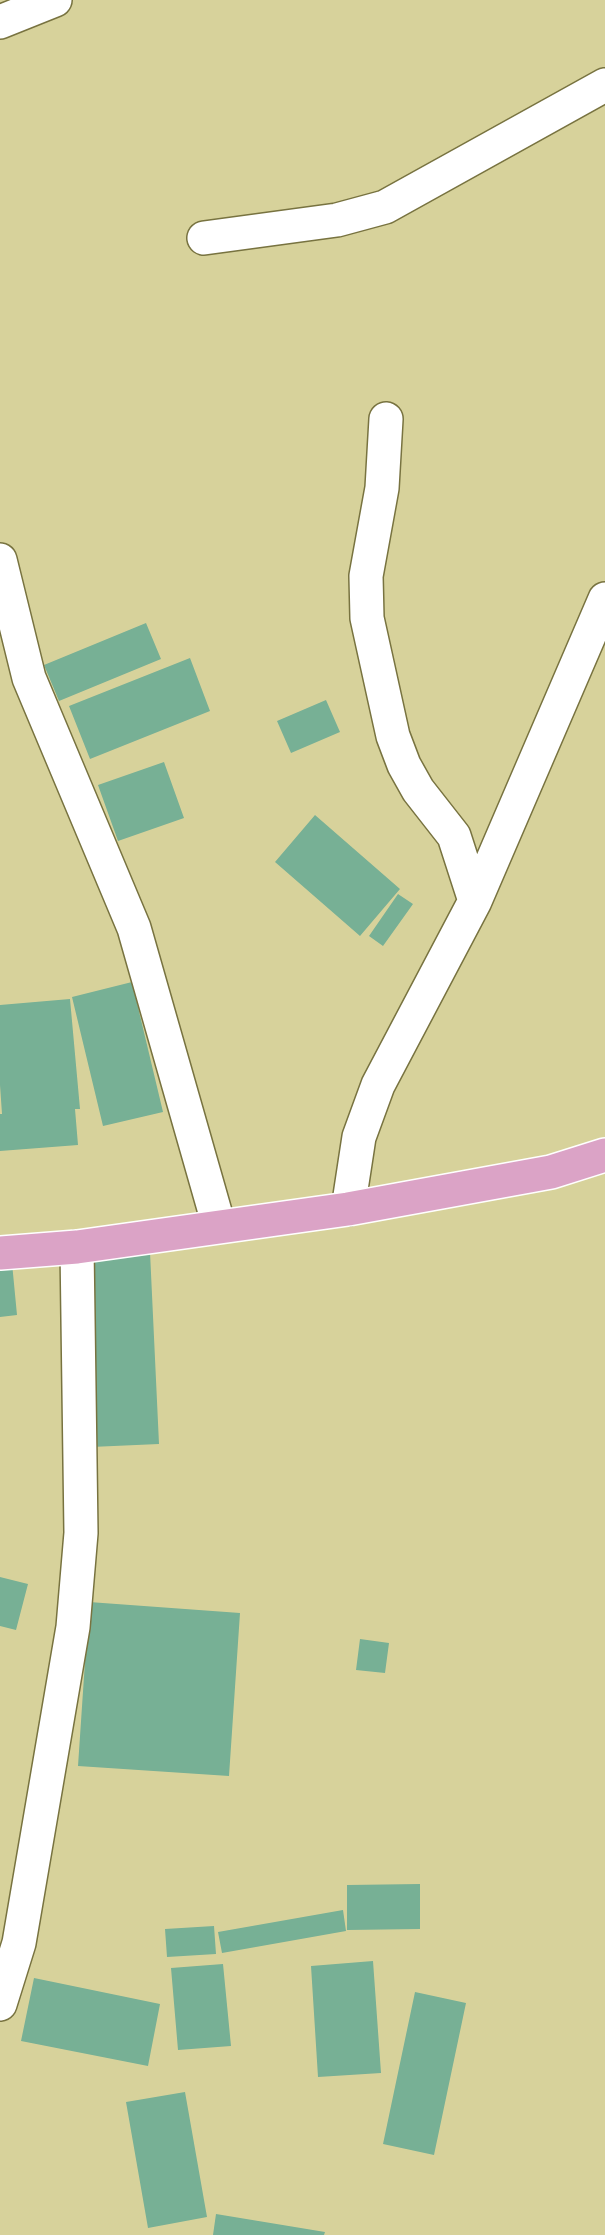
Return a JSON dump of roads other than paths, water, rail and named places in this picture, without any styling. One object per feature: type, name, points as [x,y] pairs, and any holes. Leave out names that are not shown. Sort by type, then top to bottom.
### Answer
[{"type":"main road","points":[[0,1253],[77,1247],[348,1209],[551,1172],[605,1155]]},
{"type":"street","points":[[0,22],[55,0]]},
{"type":"street","points":[[204,238],[337,220],[385,207],[605,85]]},
{"type":"street","points":[[386,419],[382,488],[366,576],[367,618],[393,736],[404,765],[418,790],[454,836],[476,901]]},
{"type":"street","points":[[0,560],[29,678],[134,928],[219,1226]]},
{"type":"street","points":[[348,1209],[360,1137],[378,1085],[476,901],[605,599]]},
{"type":"street","points":[[454,836],[512,817]]},
{"type":"street","points":[[0,2004],[19,1942],[73,1627],[81,1533],[77,1247]]}]
